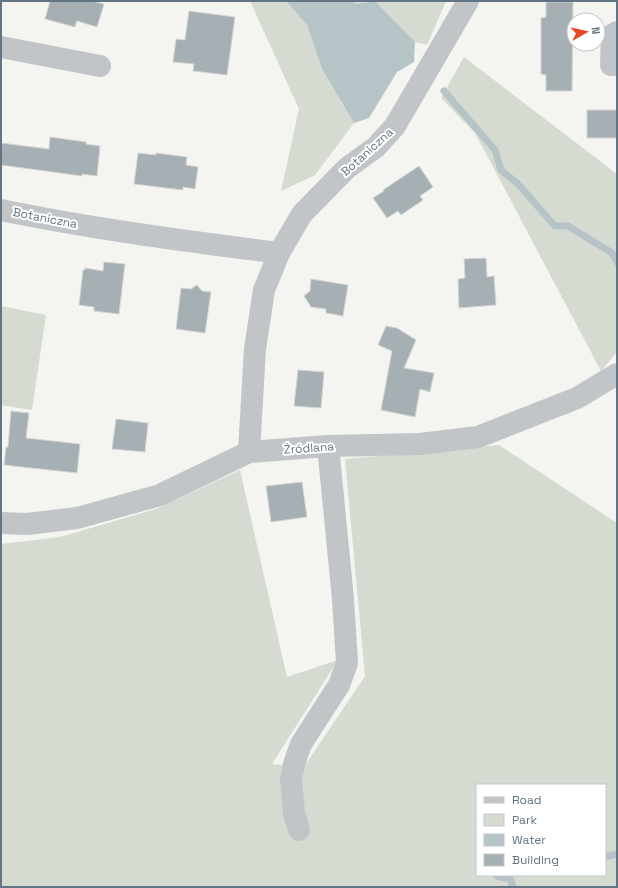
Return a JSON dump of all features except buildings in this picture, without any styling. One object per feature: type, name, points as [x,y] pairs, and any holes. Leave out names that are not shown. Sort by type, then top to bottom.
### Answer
[{"type":"street","name":"Botaniczna","points":[[249,452],[255,349],[264,290],[279,252],[302,214],[347,168],[376,147],[395,126],[468,1]]},
{"type":"street","points":[[617,32],[612,35],[611,65],[617,65]]},
{"type":"street","points":[[1,47],[100,66]]},
{"type":"street","name":"Botaniczna","points":[[1,210],[54,221],[169,239],[279,252]]},
{"type":"street","name":"Źródlana","points":[[1,523],[27,524],[77,518],[160,495],[249,452],[328,446],[420,444],[478,437],[577,398],[617,374]]},
{"type":"street","points":[[299,830],[294,813],[291,780],[294,764],[301,744],[339,685],[347,663],[343,599],[328,446]]},
{"type":"green space","points":[[250,1],[286,1],[307,25],[322,69],[354,123],[315,175],[281,191],[299,109]]},
{"type":"green space","points":[[353,1],[375,1],[356,4]]},
{"type":"green space","points":[[375,1],[446,1],[427,45],[415,42]]},
{"type":"green space","points":[[464,57],[617,174],[617,352],[601,371],[475,133],[441,98]]},
{"type":"green space","points":[[1,306],[46,315],[32,410],[1,405]]},
{"type":"green space","points":[[499,445],[617,523],[617,887],[1,887],[1,544],[60,537],[156,509],[240,470],[287,677],[338,660],[272,764],[304,767],[365,676],[345,459]]},
{"type":"water","points":[[286,1],[353,1],[356,4],[375,1],[415,42],[414,62],[397,72],[369,118],[354,123],[322,69],[307,25]]},
{"type":"waterway","points":[[444,91],[495,150],[501,170],[518,184],[555,226],[568,226],[612,253],[617,262]]},
{"type":"waterway","points":[[606,857],[617,854]]},
{"type":"waterway","points":[[497,876],[510,879],[513,887]]}]
